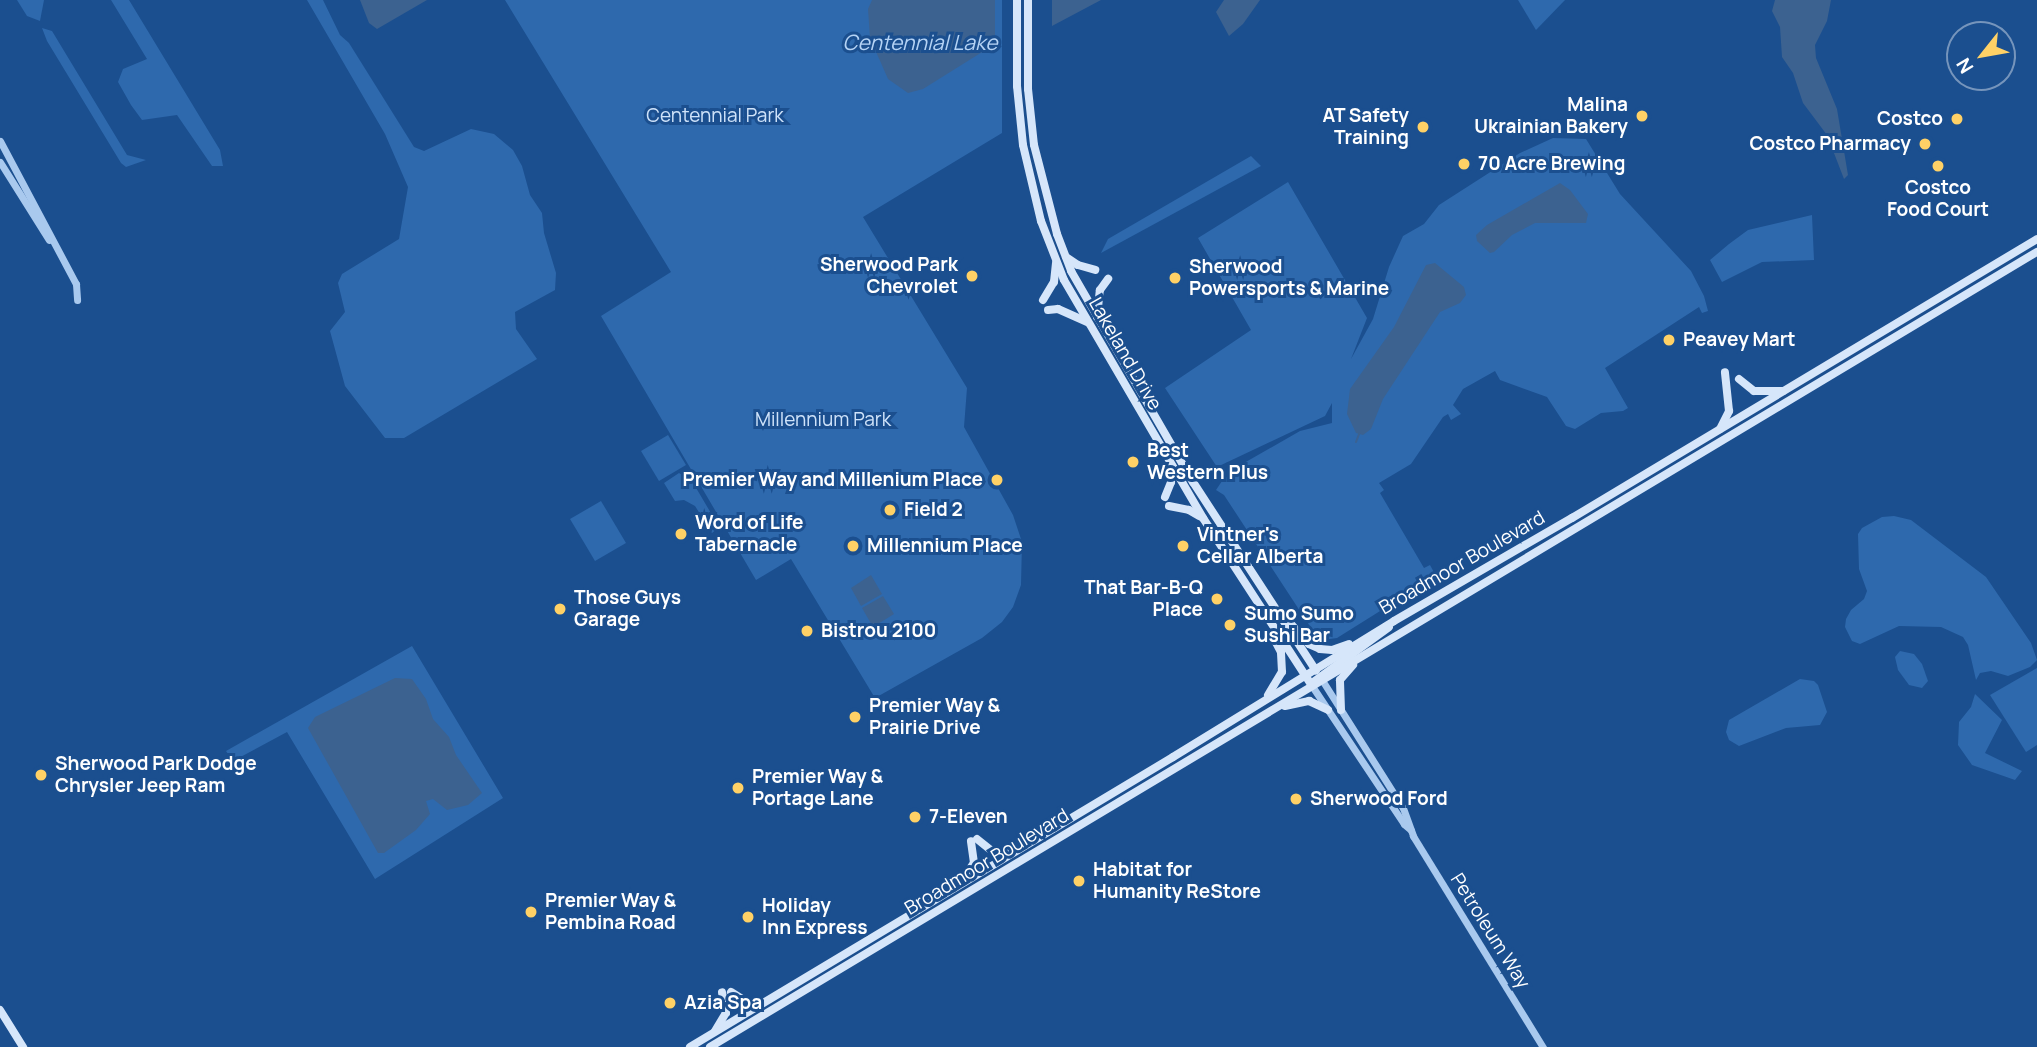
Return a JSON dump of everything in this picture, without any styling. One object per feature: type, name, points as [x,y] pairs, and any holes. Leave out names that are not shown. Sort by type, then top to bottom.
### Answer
[{"type":"main road","name":"Lakeland Drive","points":[[1017,0],[1017,86],[1023,145],[1041,221],[1056,260],[1087,322],[1202,518],[1312,686]]},
{"type":"main road","name":"Lakeland Drive","points":[[1028,0],[1028,89],[1034,145],[1039,172],[1066,257],[1097,317],[1193,482],[1319,675]]},
{"type":"main road","name":"Broadmoor Boulevard","points":[[710,1047],[1312,686],[1319,675],[1359,642],[2037,239]]},
{"type":"main road","name":"Broadmoor Boulevard","points":[[690,1047],[1304,676],[1319,675],[1360,658],[2037,252]]},
{"type":"main road","points":[[1066,257],[1078,265],[1095,270]]},
{"type":"main road","points":[[1043,300],[1054,282],[1056,260]]},
{"type":"main road","points":[[1097,317],[1100,290],[1108,279]]},
{"type":"main road","points":[[1048,310],[1058,309],[1087,322]]},
{"type":"main road","points":[[1719,430],[1729,411],[1725,372]]},
{"type":"main road","points":[[1739,379],[1754,391],[1783,391]]},
{"type":"main road","points":[[1171,464],[1167,501],[1202,518]]},
{"type":"main road","points":[[1254,578],[1297,632],[1315,647],[1326,651],[1359,642]]},
{"type":"main road","points":[[1258,606],[1283,659],[1282,674],[1267,698]]},
{"type":"main road","points":[[1319,675],[1385,632],[1394,621]]},
{"type":"main road","points":[[1341,709],[1340,680],[1360,658]]},
{"type":"main road","points":[[1272,710],[1309,701],[1328,710]]},
{"type":"main road","points":[[958,886],[974,863],[974,840],[993,852],[1019,849]]},
{"type":"main road","points":[[715,1032],[726,1013],[726,992],[747,1002],[766,1002]]},
{"type":"main road","points":[[0,1010],[23,1047]]},
{"type":"street","points":[[0,141],[76,284],[77,300]]},
{"type":"street","points":[[0,162],[60,255]]},
{"type":"street","name":"Petroleum Way","points":[[1319,675],[1403,808],[1411,831],[1544,1047]]},
{"type":"street","name":"Petroleum Way","points":[[1312,686],[1411,831]]},
{"type":"green space","points":[[17,0],[44,0],[40,21],[27,16]]},
{"type":"green space","points":[[111,0],[129,0],[220,150],[223,166],[212,166],[177,115],[142,120],[131,105],[118,82],[123,69],[147,59]]},
{"type":"green space","points":[[307,0],[323,0],[340,35],[349,43],[414,147],[424,151],[471,129],[494,134],[513,150],[522,166],[530,195],[542,213],[544,233],[556,273],[555,290],[515,312],[516,329],[537,359],[404,438],[385,438],[345,386],[330,331],[345,312],[338,283],[342,274],[399,239],[408,187],[385,134]]},
{"type":"green space","name":"Millennium Park","points":[[505,0],[1002,0],[1002,133],[863,217],[967,388],[964,427],[1013,515],[1022,542],[1021,585],[1013,607],[1002,622],[982,638],[875,698],[791,559],[756,580],[601,316],[671,272]]},
{"type":"green space","points":[[1518,0],[1565,0],[1536,30]]},
{"type":"green space","points":[[42,28],[52,31],[127,155],[146,160],[126,167],[121,163],[47,41]]},
{"type":"green space","points":[[1553,138],[1586,139],[1620,194],[1691,271],[1704,296],[1708,311],[1702,313],[1699,307],[1605,368],[1628,408],[1601,413],[1575,429],[1566,426],[1547,397],[1500,380],[1495,371],[1463,389],[1453,405],[1461,414],[1451,420],[1448,414],[1443,417],[1411,464],[1379,483],[1384,490],[1380,493],[1424,568],[1430,565],[1436,576],[1337,638],[1322,640],[1315,634],[1224,495],[1216,490],[1222,481],[1244,463],[1300,431],[1332,423],[1332,403],[1325,416],[1217,467],[1165,388],[1251,330],[1198,238],[1288,182],[1367,318],[1351,359],[1373,319],[1389,267],[1403,236],[1424,224],[1439,205],[1520,153]]},
{"type":"green space","points":[[1251,156],[1261,166],[1101,253],[1108,239]]},
{"type":"green space","points":[[1812,215],[1814,260],[1762,262],[1722,282],[1710,260],[1729,244],[1748,230]]},
{"type":"green space","points":[[668,435],[686,465],[659,481],[641,451]]},
{"type":"green space","points":[[679,473],[692,481],[715,520],[717,529],[712,533],[695,506],[684,500],[675,501],[664,483]]},
{"type":"green space","points":[[601,501],[626,543],[595,561],[570,519]]},
{"type":"green space","points":[[1894,516],[1911,520],[1986,577],[2031,643],[2037,660],[2030,667],[2008,676],[1991,671],[1980,673],[1976,680],[1968,645],[1963,637],[1941,627],[1899,626],[1860,644],[1852,641],[1845,627],[1846,619],[1851,610],[1864,599],[1867,591],[1859,569],[1858,534],[1862,528],[1882,517]]},
{"type":"green space","points":[[412,646],[503,798],[375,879],[287,732],[233,761],[226,751]]},
{"type":"green space","points":[[1900,651],[1914,654],[1922,664],[1928,681],[1922,688],[1909,685],[1898,670],[1895,657]]},
{"type":"green space","points":[[2037,668],[2037,745],[2026,752],[1990,695]]},
{"type":"green space","points":[[1800,679],[1814,681],[1818,685],[1827,712],[1820,725],[1786,728],[1739,746],[1729,740],[1726,732],[1729,720]]},
{"type":"green space","points":[[1975,694],[2002,720],[1985,753],[2022,771],[2015,780],[1972,765],[1958,745],[1959,722],[1971,707]]},
{"type":"water","points":[[360,0],[427,0],[377,29],[369,23]]},
{"type":"water","name":"Centennial Lake","points":[[872,0],[995,0],[995,44],[923,89],[908,93],[888,79],[870,38],[868,9]]},
{"type":"water","points":[[1052,0],[1101,0],[1052,26]]},
{"type":"water","points":[[1224,0],[1260,0],[1243,24],[1229,36],[1216,12]]},
{"type":"water","points":[[1775,0],[1831,0],[1827,21],[1815,45],[1816,58],[1837,109],[1848,175],[1844,179],[1827,135],[1803,103],[1793,73],[1782,57],[1780,27],[1772,11]]},
{"type":"water","points":[[1560,183],[1570,190],[1588,214],[1586,223],[1535,223],[1512,235],[1490,253],[1477,241],[1476,235],[1487,225]]},
{"type":"water","points":[[1435,263],[1464,287],[1466,295],[1460,303],[1440,312],[1383,399],[1371,429],[1363,435],[1356,433],[1347,414],[1350,389],[1394,327],[1426,265]]},
{"type":"water","points":[[871,575],[882,594],[861,606],[851,588]]},
{"type":"water","points":[[883,596],[894,614],[873,627],[862,608]]},
{"type":"water","points":[[395,678],[412,679],[426,699],[433,719],[449,737],[456,755],[482,793],[468,805],[447,810],[433,799],[426,801],[430,814],[416,830],[384,853],[378,853],[308,728],[315,717]]},
{"type":"waterway","points":[[1356,442],[1359,434]]},
{"type":"place","name":"Malina Ukrainian Bakery","points":[[1642,116]]},
{"type":"place","name":"Costco","points":[[1957,119]]},
{"type":"place","name":"AT Safety Training","points":[[1423,127]]},
{"type":"place","name":"Costco Pharmacy","points":[[1925,144]]},
{"type":"place","name":"70 Acre Brewing","points":[[1464,164]]},
{"type":"place","name":"Costco Food Court","points":[[1938,166]]},
{"type":"place","name":"Sherwood Park Chevrolet","points":[[972,276]]},
{"type":"place","name":"Sherwood Powersports & Marine","points":[[1175,278]]},
{"type":"place","name":"Peavey Mart","points":[[1669,340]]},
{"type":"place","name":"Best Western Plus","points":[[1133,462]]},
{"type":"place","name":"Premier Way and Millenium Place","points":[[997,480]]},
{"type":"place","name":"Field 2","points":[[890,510]]},
{"type":"place","name":"Word of Life Tabernacle","points":[[681,534]]},
{"type":"place","name":"Millennium Place","points":[[853,546]]},
{"type":"place","name":"Vintner's Cellar Alberta","points":[[1183,546]]},
{"type":"place","name":"That Bar-B-Q Place","points":[[1217,599]]},
{"type":"place","name":"Those Guys Garage","points":[[560,609]]},
{"type":"place","name":"Sumo Sumo Sushi Bar","points":[[1230,625]]},
{"type":"place","name":"Bistrou 2100","points":[[807,631]]},
{"type":"place","name":"Premier Way & Prairie Drive","points":[[855,717]]},
{"type":"place","name":"Sherwood Park Dodge Chrysler Jeep Ram","points":[[41,775]]},
{"type":"place","name":"Premier Way & Portage Lane","points":[[738,788]]},
{"type":"place","name":"Sherwood Ford","points":[[1296,799]]},
{"type":"place","name":"7-Eleven","points":[[915,817]]},
{"type":"place","name":"Habitat for Humanity ReStore","points":[[1079,881]]},
{"type":"place","name":"Premier Way & Pembina Road","points":[[531,912]]},
{"type":"place","name":"Holiday Inn Express","points":[[748,917]]},
{"type":"place","name":"Azia Spa","points":[[670,1003]]},
{"type":"park label","name":"Centennial Park","points":[[715,116]]}]
